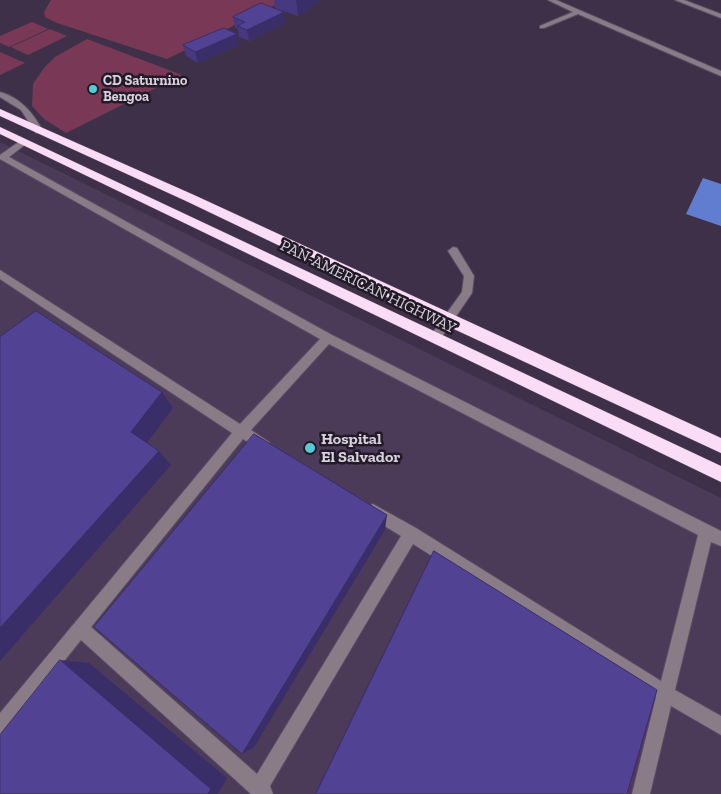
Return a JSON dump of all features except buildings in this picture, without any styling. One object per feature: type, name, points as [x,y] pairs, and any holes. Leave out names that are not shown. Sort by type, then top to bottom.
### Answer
[{"type":"highway","name":"PAN-AMERICAN HIGHWAY","points":[[0,112],[190,198],[721,446]]},
{"type":"highway","name":"PAN-AMERICAN HIGHWAY","points":[[0,130],[721,474]]},
{"type":"highway","points":[[172,213],[190,198]]},
{"type":"street","points":[[552,0],[721,74]]},
{"type":"street","points":[[678,0],[721,16]]},
{"type":"street","points":[[703,10],[721,7]]},
{"type":"street","points":[[542,27],[578,12]]},
{"type":"street","points":[[0,94],[19,103],[30,115],[39,131]]},
{"type":"street","points":[[23,142],[2,158],[328,338],[714,536],[665,694],[640,794]]},
{"type":"street","points":[[435,338],[467,293],[469,276],[453,251]]},
{"type":"street","points":[[0,274],[241,432],[275,452]]},
{"type":"street","points":[[0,727],[241,432],[328,338]]},
{"type":"street","points":[[360,503],[411,533],[665,694],[721,726]]},
{"type":"street","points":[[81,629],[262,791],[411,533]]},
{"type":"shaded area","points":[[51,0],[285,0],[167,59],[57,23],[45,17],[44,12]]},
{"type":"shaded area","points":[[32,22],[48,29],[9,47],[0,43],[0,36]]},
{"type":"shaded area","points":[[50,29],[67,36],[28,55],[11,47]]},
{"type":"shaded area","name":"CD Saturnino Bengoa","points":[[87,39],[182,75],[66,133],[44,119],[32,106],[33,84],[44,68],[55,57]]},
{"type":"shaded area","points":[[0,52],[25,63],[0,75]]},
{"type":"shaded area","name":"Hospital El Salvador","points":[[2,143],[721,498],[721,794],[0,794],[0,144]]},
{"type":"water","points":[[703,178],[721,184],[721,226],[686,214]]},
{"type":"place","name":"CD Saturnino Bengoa","points":[[93,89]]},
{"type":"place","name":"Hospital El Salvador","points":[[310,448]]}]
